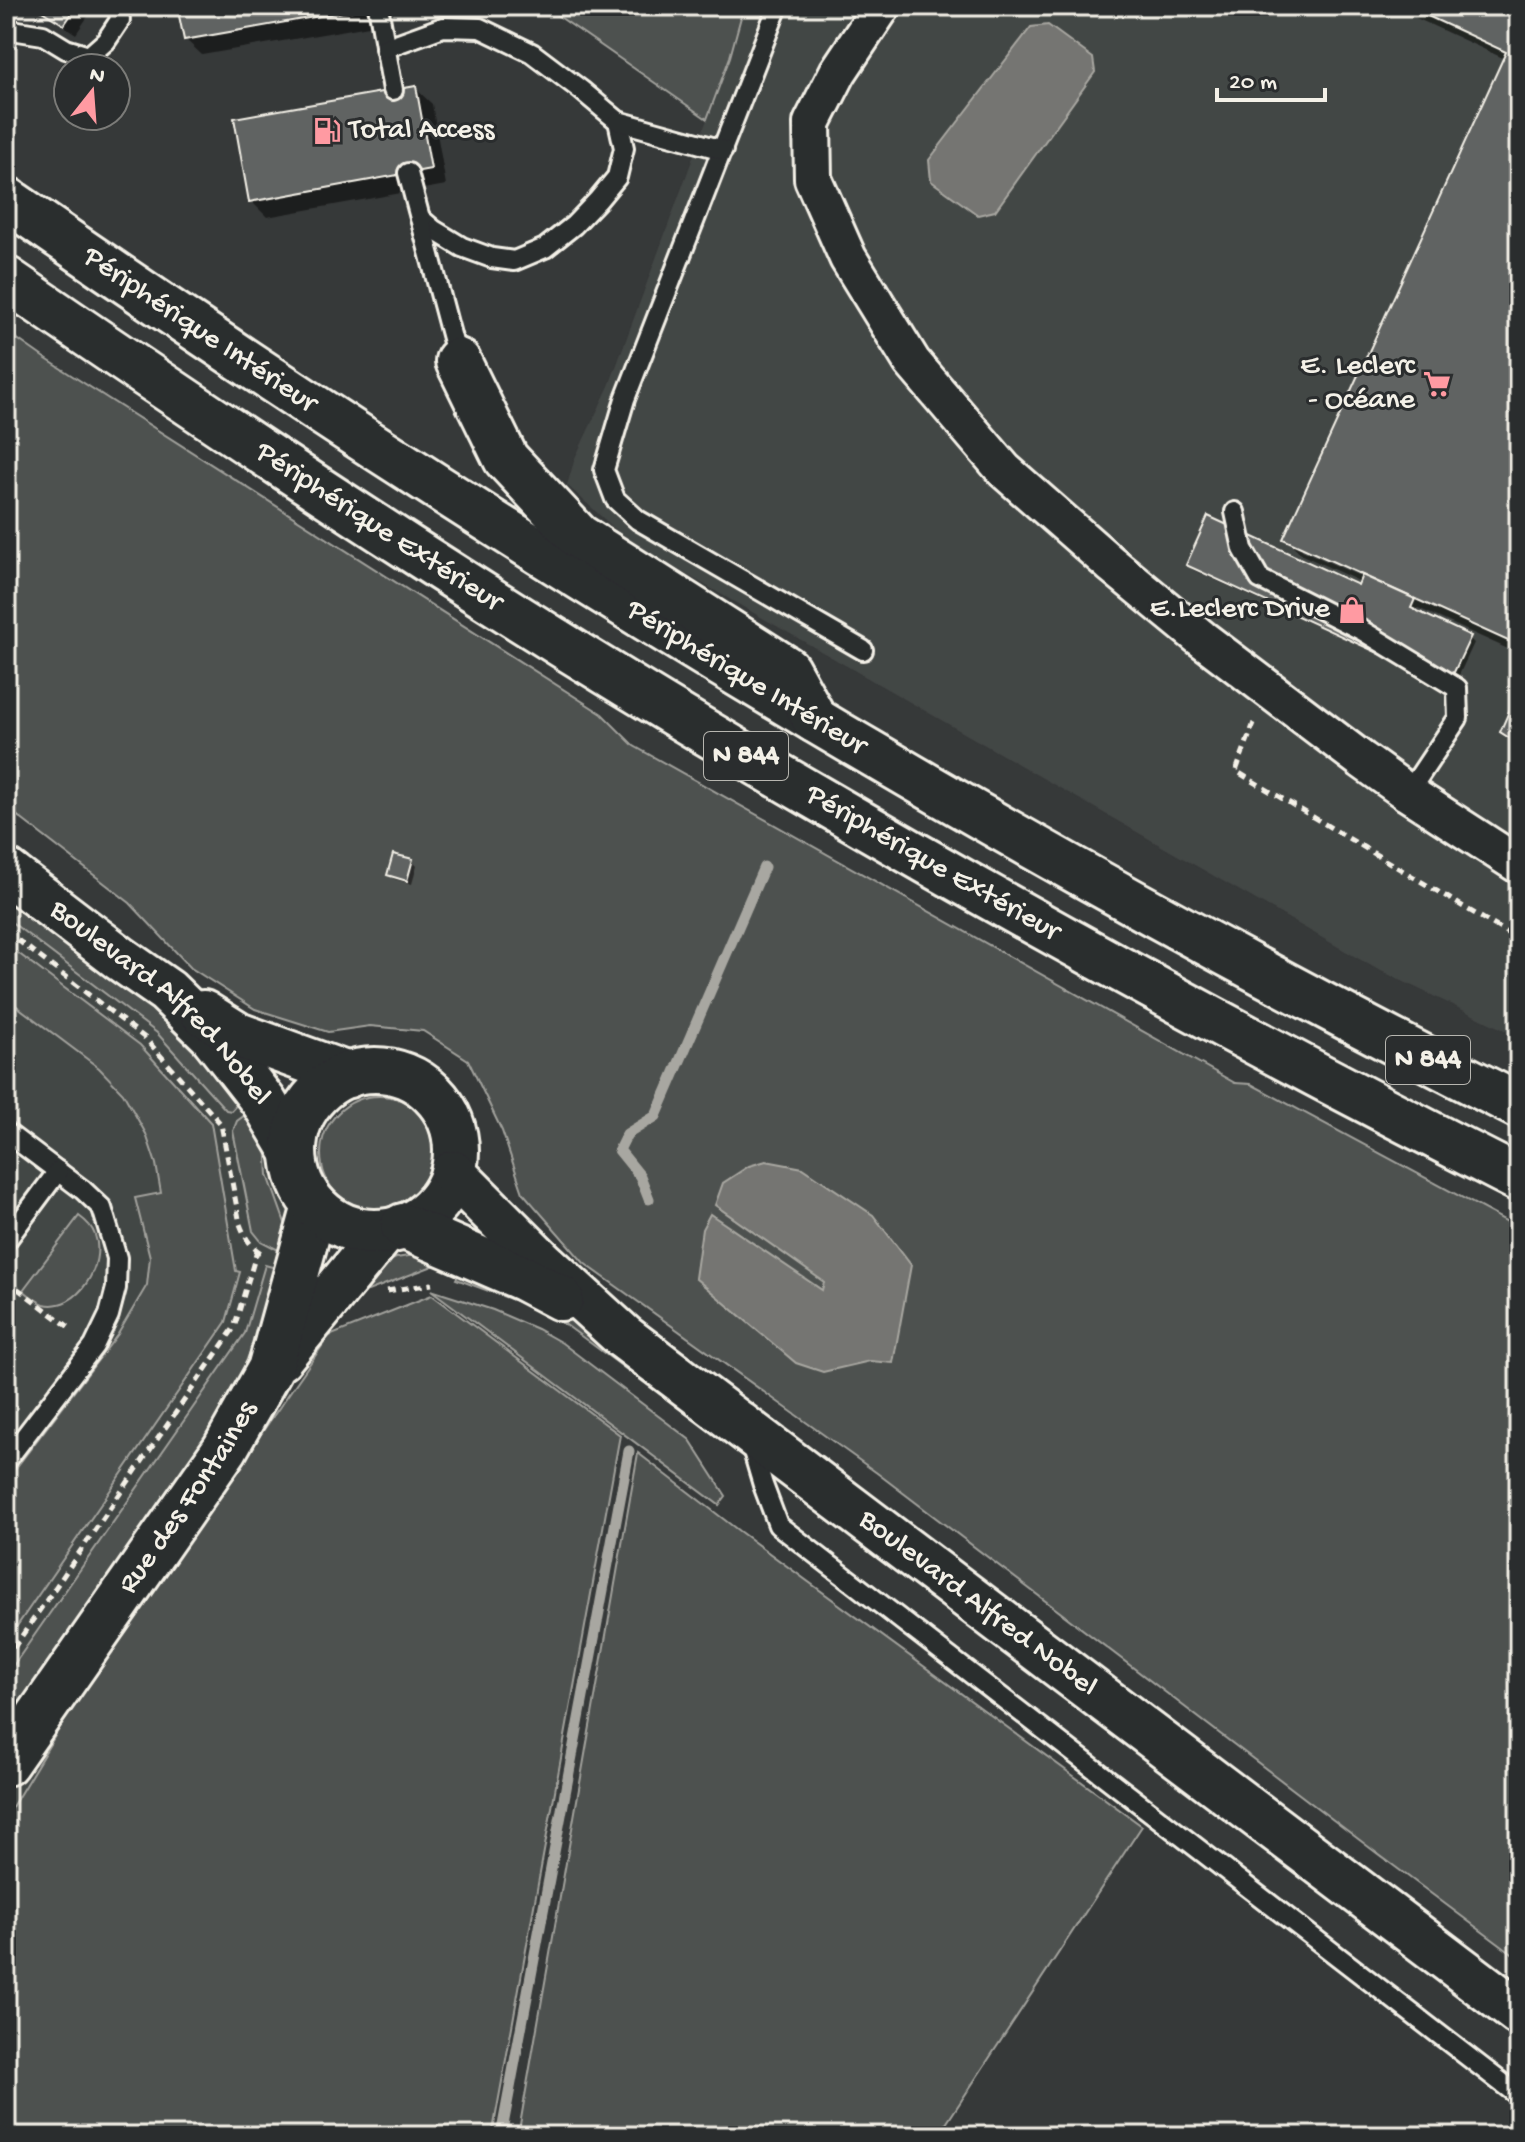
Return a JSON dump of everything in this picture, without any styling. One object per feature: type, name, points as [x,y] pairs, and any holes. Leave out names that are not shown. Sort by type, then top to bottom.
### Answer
[{"type":"main road","name":"Périphérique Intérieur","points":[[6,199],[144,295],[399,464],[672,636],[1103,887],[1519,1106]]},
{"type":"main road","name":"Périphérique Extérieur","points":[[6,279],[232,433],[467,585],[816,798],[1226,1028],[1519,1179]]},
{"type":"main road","points":[[458,361],[506,459],[578,536],[787,669],[816,722]]},
{"type":"main road","name":"Boulevard Alfred Nobel","points":[[6,871],[121,959],[238,1035],[348,1075]]},
{"type":"main road","name":"Boulevard Alfred Nobel","points":[[167,991],[211,1034],[264,1102],[293,1151]]},
{"type":"main road","points":[[362,1070],[390,1071],[422,1084],[442,1105],[454,1130],[456,1161],[448,1188],[431,1210],[411,1224],[394,1229],[356,1230],[315,1206],[299,1182],[293,1151],[298,1124],[312,1099],[335,1080],[348,1075],[362,1070]]},
{"type":"main road","name":"Boulevard Alfred Nobel","points":[[453,1173],[542,1262],[624,1337],[1519,2013]]},
{"type":"main road","name":"Rue des Fontaines","points":[[6,1763],[225,1449],[270,1369],[315,1206]]},
{"type":"main road","points":[[394,1229],[523,1278],[624,1337]]},
{"type":"main road","points":[[270,1369],[394,1229]]},
{"type":"street","points":[[882,6],[838,72],[812,123],[813,179],[848,258],[912,362],[1004,470],[1111,564],[1201,638],[1408,793],[1519,865]]},
{"type":"lane","points":[[6,29],[43,35],[66,49],[89,56],[106,41],[120,20],[118,6]]},
{"type":"lane","points":[[378,6],[393,90]]},
{"type":"lane","points":[[778,6],[625,399],[604,470],[615,499],[638,520],[863,650]]},
{"type":"lane","points":[[385,48],[443,27],[480,28],[532,53],[618,121],[723,150]]},
{"type":"lane","points":[[420,218],[462,247],[492,258],[514,261],[545,248],[574,225],[617,177],[624,148],[618,121]]},
{"type":"lane","points":[[408,173],[458,361]]},
{"type":"lane","points":[[1235,512],[1243,549],[1260,579],[1363,631],[1457,688],[1458,718],[1408,793]]},
{"type":"lane","points":[[6,1132],[102,1208],[117,1258],[116,1288],[109,1315],[94,1346],[6,1461]]},
{"type":"lane","points":[[6,1241],[58,1171]]},
{"type":"lane","points":[[747,1431],[778,1525],[1519,2096]]},
{"type":"path","points":[[1259,717],[1236,771],[1519,940]]},
{"type":"path","points":[[6,931],[145,1038],[221,1124],[240,1224],[257,1251],[234,1328],[6,1659]]},
{"type":"path","points":[[6,1280],[75,1331],[66,1343]]},
{"type":"shaded area","points":[[544,6],[744,6],[730,57],[707,119]]},
{"type":"shaded area","points":[[744,6],[1519,6],[1519,1037],[1375,968],[628,541],[567,485],[575,458],[609,386],[730,57]]},
{"type":"shaded area","points":[[1048,25],[1093,58],[1095,72],[995,211],[978,215],[931,181],[929,160],[1031,27]]},
{"type":"shaded area","points":[[6,331],[602,714],[634,746],[1235,1083],[1251,1084],[1519,1228],[1519,1959],[877,1473],[584,1263],[523,1193],[502,1131],[468,1060],[423,1031],[370,1026],[328,1032],[255,1009],[191,968],[130,903],[6,807]]},
{"type":"shaded area","points":[[6,875],[211,1034],[293,1151],[315,1206],[6,2019]]},
{"type":"shaded area","points":[[6,896],[153,1008],[242,1099],[231,1111],[226,1110],[157,1033],[6,918]]},
{"type":"shaded area","points":[[6,944],[140,1045],[211,1123],[236,1271],[240,1272],[226,1322],[6,1642],[6,1481],[118,1334],[147,1285],[150,1257],[135,1198],[161,1193],[146,1134],[123,1093],[99,1068],[6,998]]},
{"type":"shaded area","points":[[379,1096],[401,1100],[420,1113],[433,1132],[437,1154],[433,1176],[420,1195],[401,1208],[379,1212],[357,1208],[338,1195],[325,1176],[321,1154],[325,1132],[338,1113],[357,1100]]},
{"type":"shaded area","points":[[252,1110],[266,1141],[268,1175],[285,1223],[288,1255],[261,1241],[253,1231],[233,1131],[237,1121]]},
{"type":"shaded area","points":[[766,1161],[803,1168],[873,1215],[911,1265],[893,1363],[870,1361],[823,1372],[796,1363],[695,1278],[702,1229],[710,1214],[822,1290],[824,1282],[715,1205],[723,1183],[749,1166]]},
{"type":"shaded area","points":[[79,1216],[95,1235],[97,1247],[93,1272],[68,1301],[56,1305],[44,1304],[23,1290]]},
{"type":"shaded area","points":[[428,1253],[443,1262],[364,1290],[383,1264],[396,1258]]},
{"type":"shaded area","points":[[265,1265],[283,1270],[223,1414],[6,1728],[6,1676],[245,1333]]},
{"type":"shaded area","points":[[461,1270],[569,1317],[646,1375],[696,1421],[566,1325],[524,1304],[456,1279]]},
{"type":"shaded area","points":[[431,1290],[493,1310],[562,1343],[690,1440],[726,1496],[719,1505]]},
{"type":"shaded area","points":[[432,1295],[620,1435],[492,2136],[6,2136],[6,1817],[82,1691],[329,1336]]},
{"type":"shaded area","points":[[638,1453],[739,1531],[1142,1826],[938,2136],[518,2136]]},
{"type":"building","points":[[34,6],[77,6],[64,25]]},
{"type":"building","points":[[177,6],[353,6],[354,10],[184,40]]},
{"type":"building","name":"E. Leclerc - Océane","points":[[1406,6],[1519,6],[1519,646],[1283,539],[1506,52]]},
{"type":"building","points":[[416,86],[431,169],[249,202],[234,118]]},
{"type":"building","points":[[1208,516],[1358,585],[1362,575],[1415,599],[1411,608],[1471,636],[1448,685],[1186,565]]},
{"type":"building","points":[[1519,694],[1519,744],[1500,732]]},
{"type":"building","points":[[393,854],[413,859],[407,881],[387,875]]},
{"type":"waterway","points":[[649,1199],[640,1176],[619,1150],[627,1134],[656,1116],[764,867]]},
{"type":"waterway","points":[[501,2136],[629,1451]]},
{"type":"place","name":"Total Access","points":[[327,131]]},
{"type":"place","name":"E. Leclerc - Océane","points":[[1437,384]]},
{"type":"place","name":"E.Leclerc Drive","points":[[1352,610]]}]
